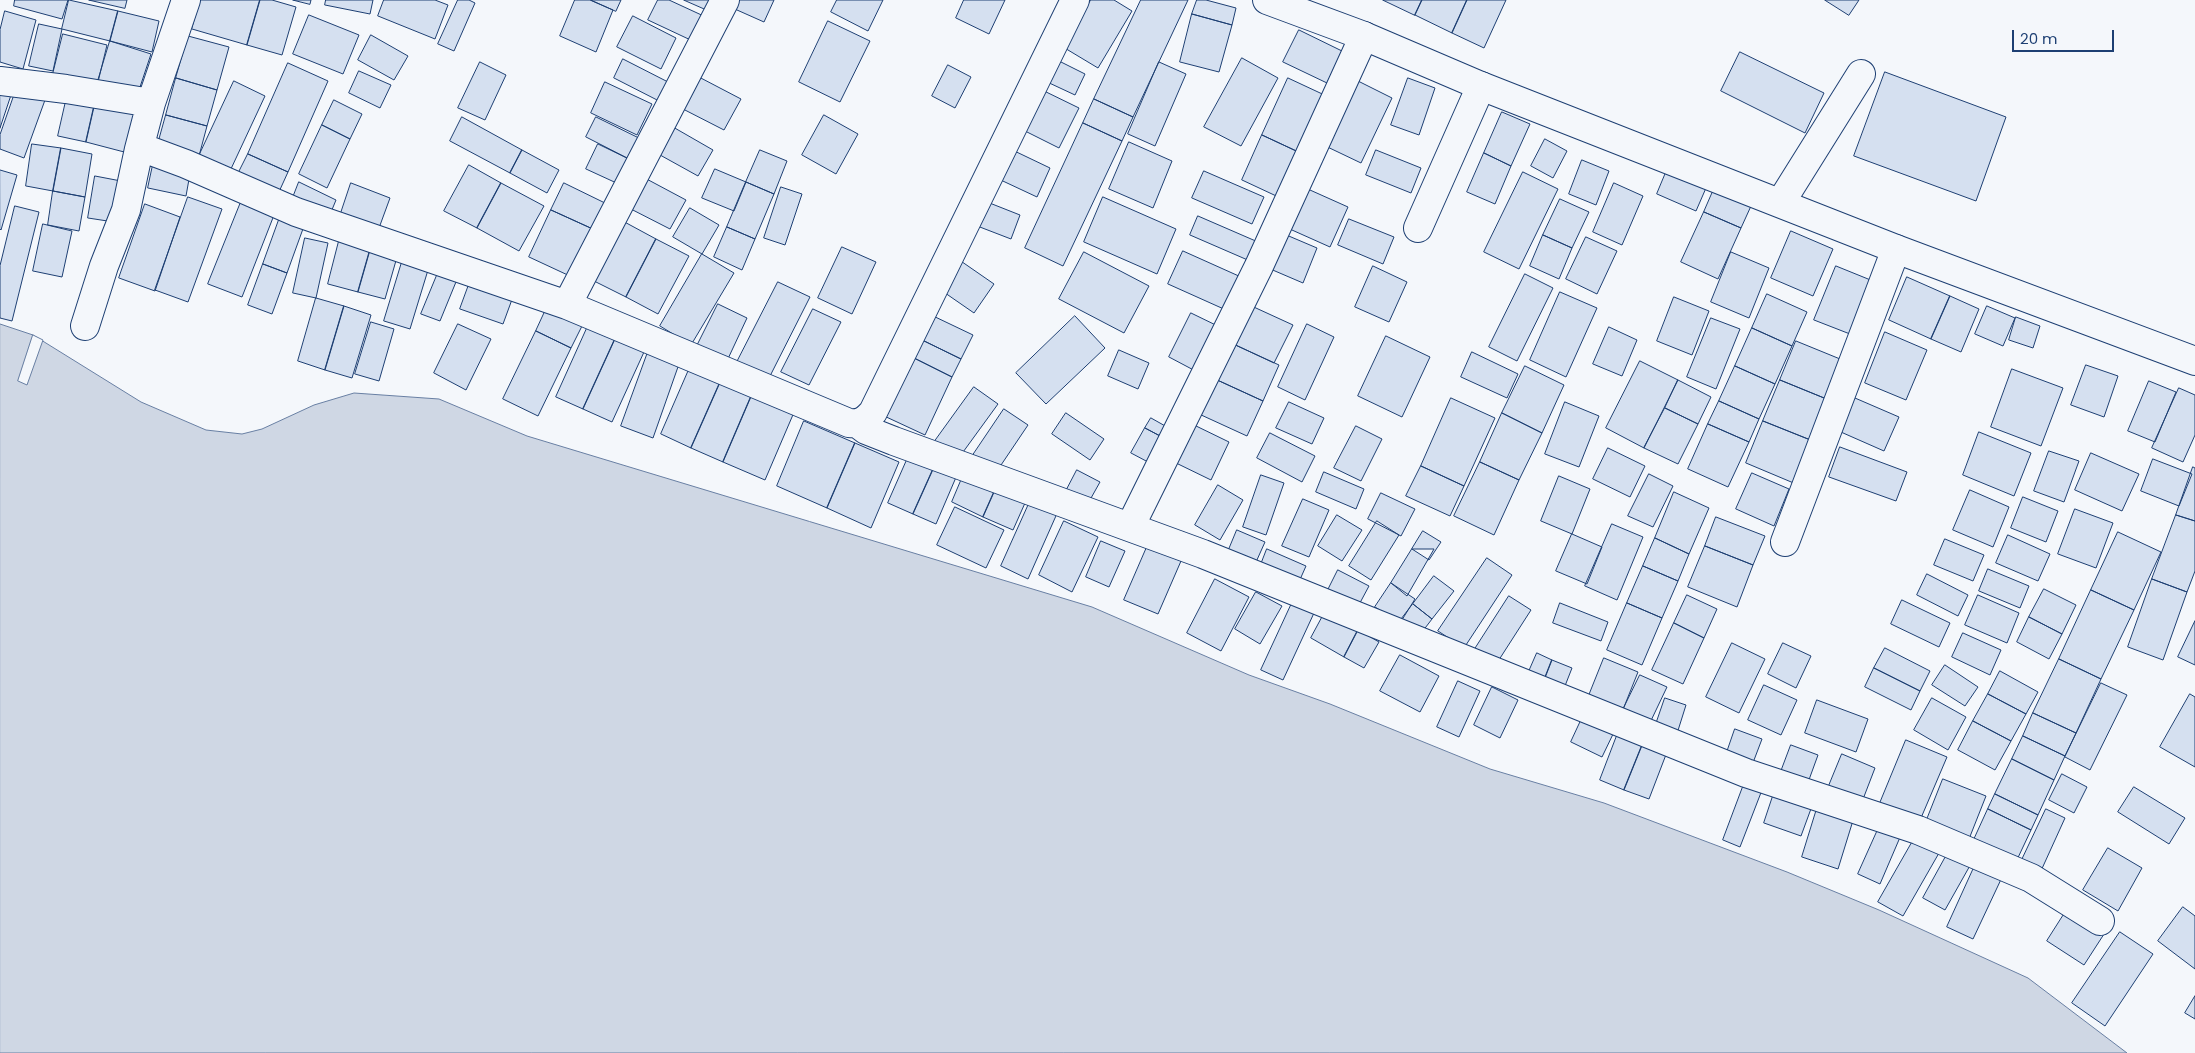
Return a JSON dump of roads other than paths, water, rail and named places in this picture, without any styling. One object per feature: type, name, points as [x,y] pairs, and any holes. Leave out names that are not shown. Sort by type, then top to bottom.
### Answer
[{"type":"street","points":[[85,326],[104,266],[126,210],[151,103],[186,0]]},
{"type":"street","points":[[567,305],[725,0]]},
{"type":"street","points":[[858,424],[866,420],[873,412],[1075,0]]},
{"type":"street","points":[[1266,0],[1364,36],[1481,86],[1781,202],[1896,249],[2195,361]]},
{"type":"street","points":[[1130,527],[1259,266],[1364,36]]},
{"type":"street","points":[[1781,202],[1861,74]]},
{"type":"street","points":[[0,81],[66,89],[151,103]]},
{"type":"street","points":[[1418,228],[1481,86]]},
{"type":"street","points":[[139,150],[151,151],[186,164],[304,215],[567,305],[849,423],[858,424],[866,430],[1212,557],[1746,774],[1918,830],[2031,878],[2100,921]]},
{"type":"street","points":[[1785,542],[1896,249]]}]
